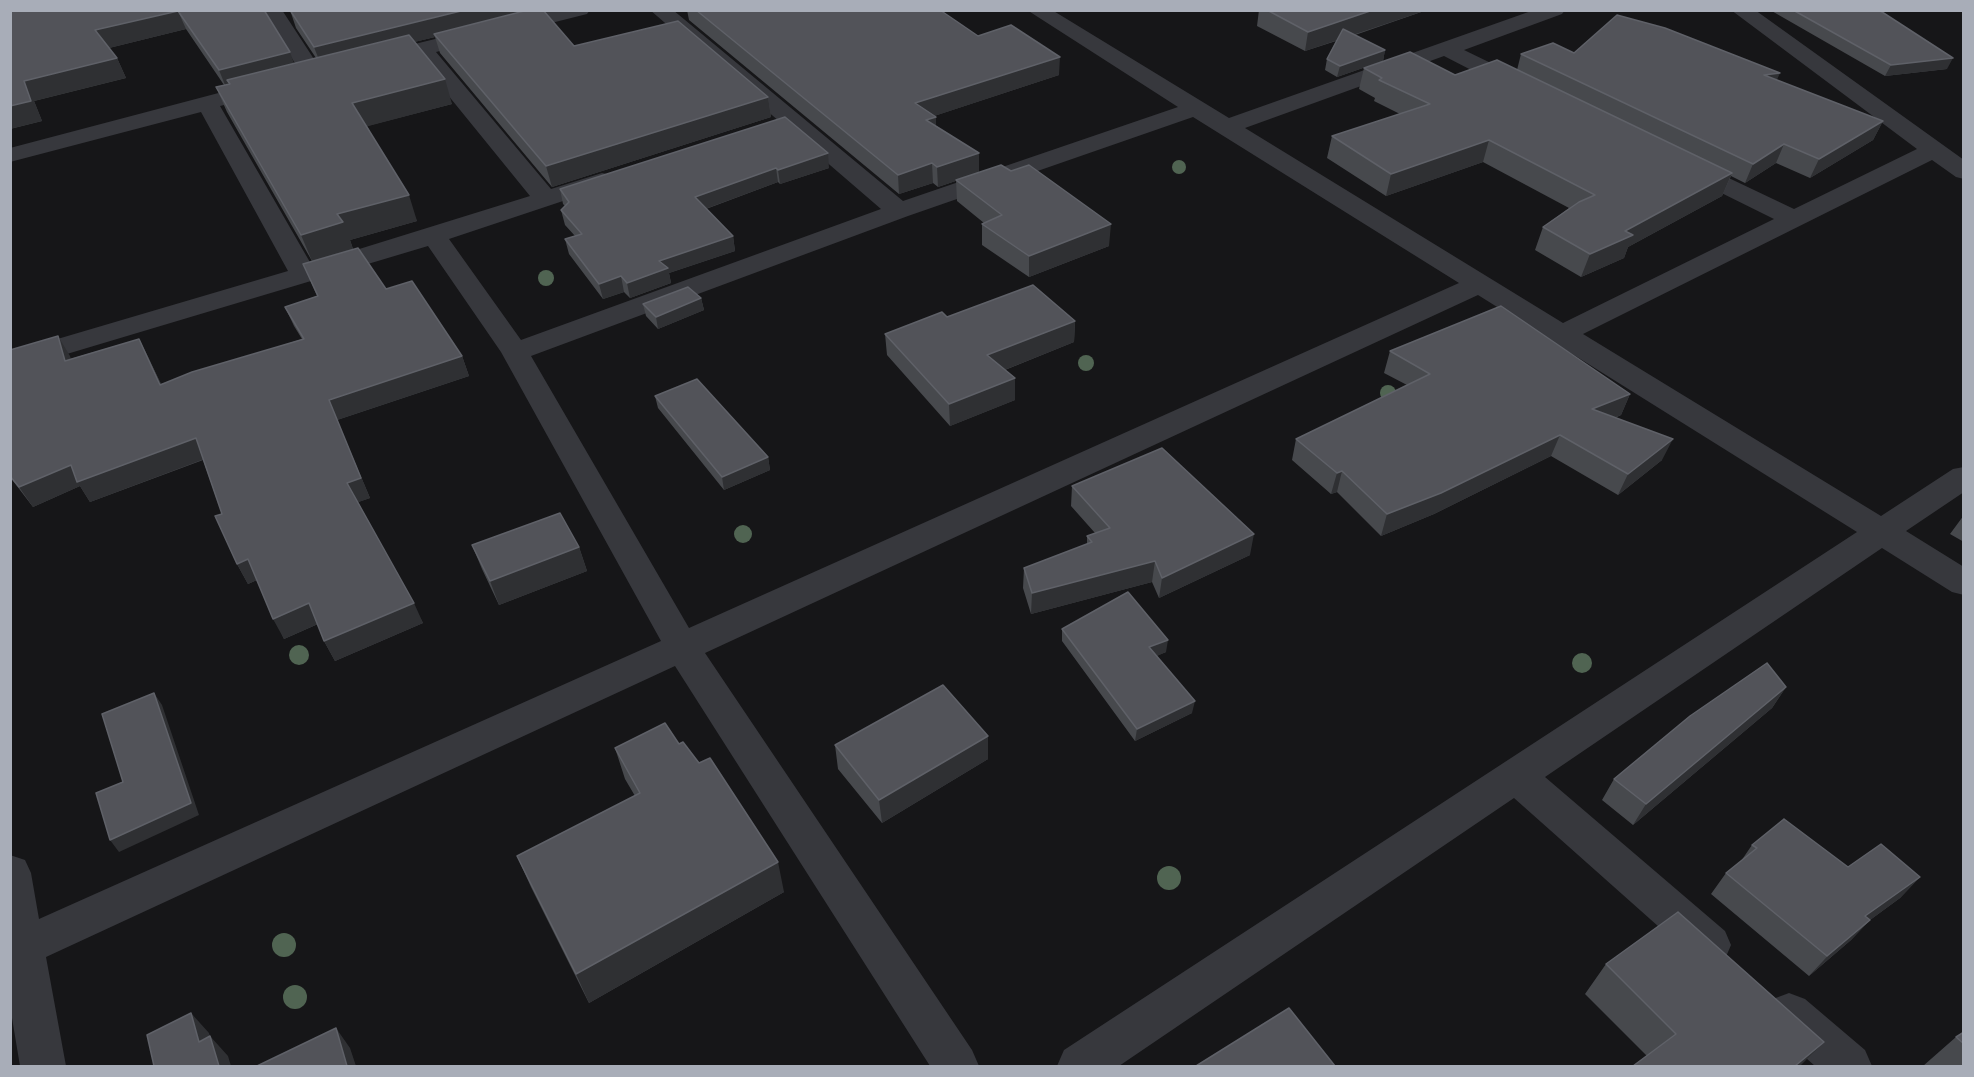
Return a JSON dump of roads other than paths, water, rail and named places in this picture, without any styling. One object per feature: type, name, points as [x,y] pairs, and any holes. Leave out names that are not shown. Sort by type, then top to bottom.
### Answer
[{"type":"street","points":[[272,10],[314,76]]},
{"type":"street","points":[[357,65],[580,10]]},
{"type":"street","points":[[660,10],[779,124],[899,211]]},
{"type":"street","points":[[1226,127],[1555,10]]},
{"type":"street","points":[[1741,10],[1964,172]]},
{"type":"street","points":[[1041,11],[1964,583]]},
{"type":"street","points":[[422,49],[545,198]]},
{"type":"street","points":[[1446,50],[1541,96]]},
{"type":"street","points":[[10,155],[336,70]]},
{"type":"street","points":[[207,103],[304,275]]},
{"type":"street","points":[[515,352],[899,211],[1196,108]]},
{"type":"street","points":[[1562,334],[1934,150]]},
{"type":"street","points":[[1668,157],[1794,219]]},
{"type":"street","points":[[10,363],[434,236],[623,173]]},
{"type":"street","points":[[434,236],[515,352],[682,647],[956,1066]]},
{"type":"street","points":[[23,947],[1480,284]]},
{"type":"street","points":[[1080,1066],[1964,477]]},
{"type":"street","points":[[1516,776],[1849,1066]]},
{"type":"street","points":[[10,873],[43,1066]]}]
